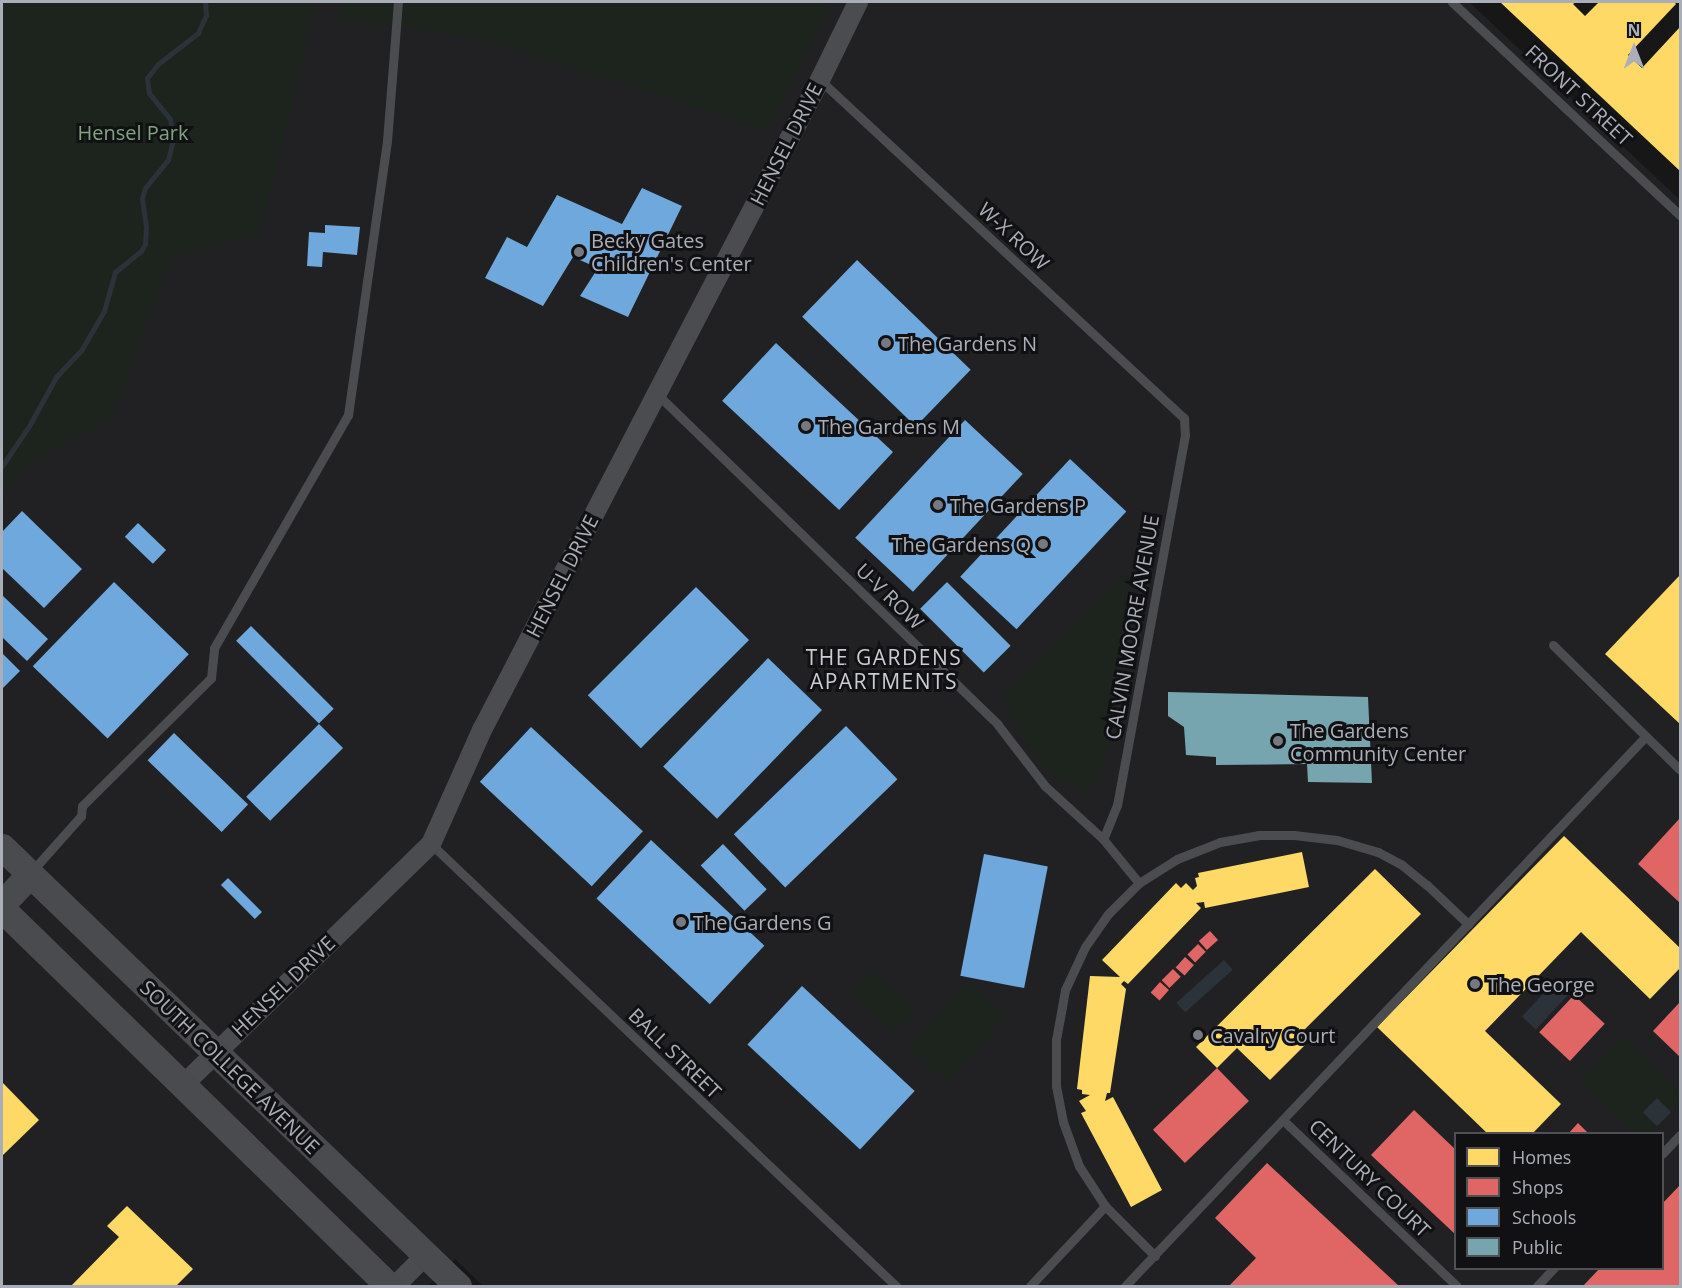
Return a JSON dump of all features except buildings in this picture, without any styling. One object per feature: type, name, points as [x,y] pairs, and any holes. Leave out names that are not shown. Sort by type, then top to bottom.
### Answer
[{"type":"main road","name":"SOUTH COLLEGE AVENUE","points":[[2,847],[458,1287]]},
{"type":"main road","points":[[2,904],[30,874]]},
{"type":"main road","points":[[2,909],[389,1287]]},
{"type":"street","name":"HENSEL DRIVE","points":[[182,1086],[431,844],[482,730],[820,80],[858,2]]},
{"type":"street","points":[[395,1287],[426,1255]]},
{"type":"lane","points":[[30,874],[81,816],[82,806],[211,678],[214,648],[348,415],[387,141],[398,2]]},
{"type":"lane","name":"FRONT STREET","points":[[1452,2],[1680,215]]},
{"type":"lane","name":"W-X ROW","points":[[820,80],[1184,418]]},
{"type":"lane","name":"U-V ROW","points":[[657,394],[998,725],[1045,786],[1103,839],[1139,883]]},
{"type":"lane","name":"CALVIN MOORE AVENUE","points":[[1103,839],[1117,805],[1185,435],[1184,418]]},
{"type":"lane","points":[[1553,645],[1680,770]]},
{"type":"lane","points":[[1125,1287],[1645,736]]},
{"type":"lane","points":[[1155,1256],[1105,1206],[1079,1166],[1063,1122],[1056,1086],[1056,1040],[1065,990],[1085,948],[1108,914],[1139,883],[1177,859],[1220,842],[1258,835],[1294,835],[1337,840],[1378,852],[1427,885],[1468,924]]},
{"type":"lane","name":"BALL STREET","points":[[431,844],[896,1287]]},
{"type":"lane","name":"CENTURY COURT","points":[[1283,1120],[1457,1287]]},
{"type":"lane","points":[[1664,1152],[1680,1135]]},
{"type":"lane","points":[[1030,1287],[1105,1206]]},
{"type":"lane","points":[[1537,1287],[1553,1270]]},
{"type":"shaded area","points":[[2,2],[1469,2],[1680,200],[1680,1286],[483,1286],[455,1259],[428,1286],[2,1286]]},
{"type":"shaded area","points":[[1224,960],[1233,970],[1185,1012],[1176,1003]]},
{"type":"shaded area","points":[[1556,980],[1570,993],[1536,1030],[1522,1017]]},
{"type":"shaded area","points":[[1657,1098],[1671,1112],[1657,1126],[1643,1112]]},
{"type":"green space","name":"Hensel Park","points":[[2,2],[316,2],[259,235],[172,256],[112,416],[25,467],[2,500]]},
{"type":"green space","points":[[340,2],[832,2],[767,131],[481,38],[337,19]]},
{"type":"green space","points":[[1128,571],[1109,751],[1088,796],[1045,769],[1022,737],[1003,697]]},
{"type":"green space","points":[[872,970],[916,1011],[895,1033],[852,992]]},
{"type":"green space","points":[[969,981],[1007,1016],[946,1082],[908,1046]]},
{"type":"green space","points":[[1623,1038],[1680,1093],[1680,1102],[1651,1132],[1634,1132],[1581,1081]]},
{"type":"waterway","points":[[2,466],[29,426],[56,377],[82,349],[104,311],[115,272],[141,251],[145,244],[146,227],[142,198],[145,188],[168,160],[173,140],[170,119],[149,93],[147,78],[158,64],[198,33],[206,15],[205,2]]},
{"type":"place","name":"Becky Gates Children's Center","points":[[579,252]]},
{"type":"place","name":"The Gardens N","points":[[886,343]]},
{"type":"place","name":"The Gardens M","points":[[806,426]]},
{"type":"place","name":"The Gardens P","points":[[938,505]]},
{"type":"place","name":"The Gardens Q","points":[[1043,544]]},
{"type":"place","name":"The Gardens Community Center","points":[[1278,741]]},
{"type":"place","name":"The Gardens G","points":[[681,922]]},
{"type":"place","name":"The George","points":[[1475,984]]},
{"type":"place","name":"Cavalry Court","points":[[1198,1035]]},
{"type":"district","name":"THE GARDENS APARTMENTS","points":[[884,669]]}]
